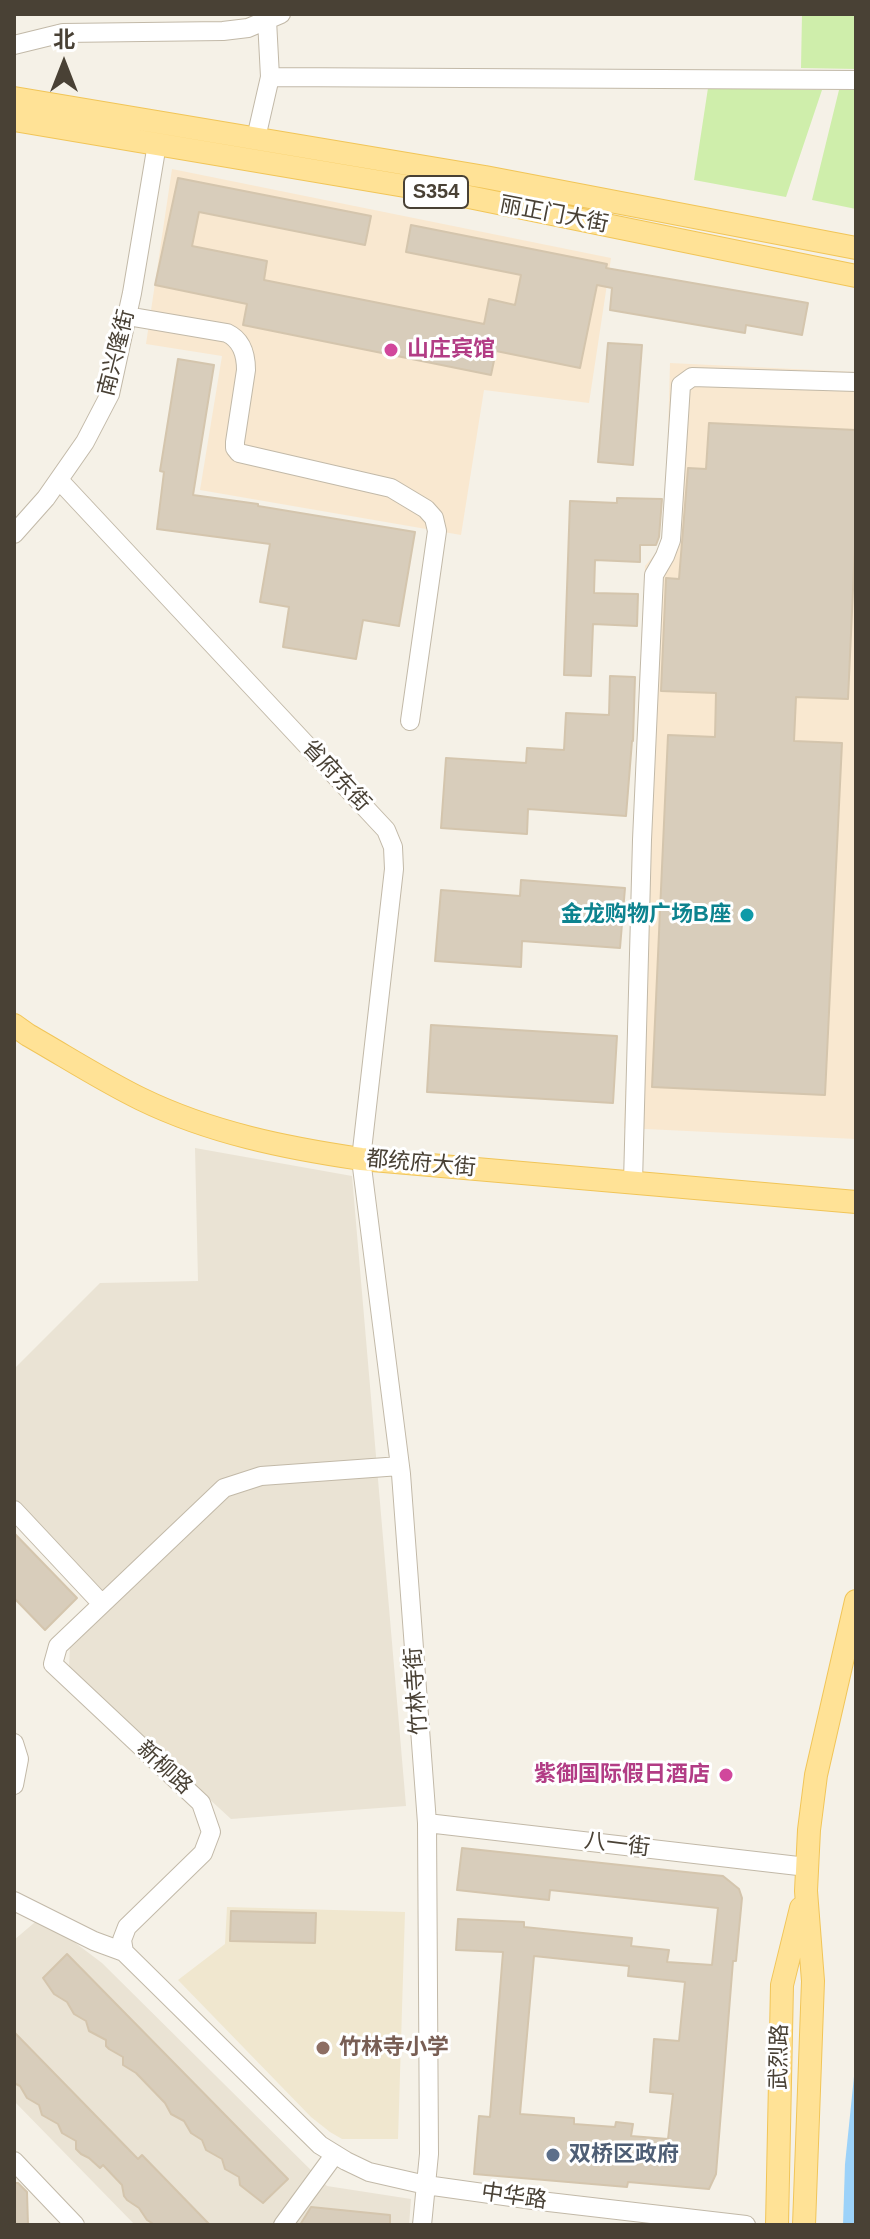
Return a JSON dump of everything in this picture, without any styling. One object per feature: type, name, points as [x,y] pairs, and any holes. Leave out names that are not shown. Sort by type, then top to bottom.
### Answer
[{"type":"main road","name":"丽正门大街","points":[[14,98],[485,177],[856,248]]},
{"type":"main road","name":"丽正门大街","points":[[14,120],[464,196],[856,276]]},
{"type":"main road","name":"都统府大街","points":[[14,1025],[141,1099],[211,1127],[294,1149],[361,1159],[856,1202]]},
{"type":"main road","name":"武烈路","points":[[804,2225],[813,1981],[806,1891],[809,1830],[816,1775],[856,1601]]},
{"type":"main road","name":"武烈路","points":[[777,2225],[782,1985],[806,1891]]},
{"type":"street","points":[[14,45],[63,33],[223,31],[248,28],[274,17],[270,77],[256,138]]},
{"type":"street","points":[[270,77],[856,80]]},
{"type":"street","name":"南兴隆街","points":[[14,534],[59,480],[85,442],[110,394],[157,144]]},
{"type":"street","points":[[127,316],[236,337],[246,358],[235,442],[239,453],[391,488],[426,509],[434,518],[437,531],[410,721]]},
{"type":"street","points":[[633,1182],[642,840],[654,575],[671,540],[681,385],[692,377],[856,382]]},
{"type":"street","name":"省府东街","points":[[59,480],[386,830],[393,847],[394,869],[361,1159]]},
{"type":"street","name":"竹林寺街","points":[[361,1159],[400,1466],[427,1823],[429,2154],[422,2225]]},
{"type":"street","name":"新柳路","points":[[124,1952],[122,1940],[127,1927],[203,1853],[211,1832],[201,1803],[53,1664],[58,1646],[224,1488],[261,1476],[400,1466]]},
{"type":"street","points":[[14,1510],[102,1604]]},
{"type":"street","points":[[14,1743],[19,1759],[14,1785]]},
{"type":"street","name":"八一街","points":[[427,1823],[807,1867]]},
{"type":"street","points":[[14,1901],[94,1941],[124,1952],[320,2145],[369,2172],[426,2185]]},
{"type":"street","points":[[283,2225],[335,2154]]},
{"type":"street","points":[[14,2161],[75,2225]]},
{"type":"street","name":"中华路","points":[[426,2185],[746,2225]]},
{"type":"shaded area","name":"山庄宾馆","points":[[172,169],[611,258],[589,403],[484,390],[461,535],[200,490],[222,356],[146,344]]},
{"type":"shaded area","points":[[670,363],[856,372],[856,1139],[624,1128],[645,566],[665,542]]},
{"type":"shaded area","points":[[195,1148],[352,1176],[406,1806],[231,1819],[69,1670],[70,1645],[113,1605],[14,1500],[14,1369],[100,1283],[198,1281]]},
{"type":"shaded area","name":"竹林寺小学","points":[[227,1907],[405,1912],[398,2139],[342,2139],[330,2132],[311,2117],[178,1980],[225,1944]]},
{"type":"shaded area","points":[[41,1917],[102,1963],[327,2186],[411,2199],[409,2225],[135,2225],[14,2101],[14,1940]]},
{"type":"green space","points":[[802,14],[856,14],[856,69],[801,68]]},
{"type":"green space","points":[[708,88],[822,90],[786,197],[694,180]]},
{"type":"green space","points":[[839,90],[856,90],[856,209],[812,200]]},
{"type":"water","points":[[856,2057],[856,2225],[843,2225],[845,2164]]},
{"type":"building","points":[[178,178],[371,216],[365,245],[199,212],[192,246],[267,261],[264,280],[484,324],[489,299],[515,305],[521,275],[406,252],[411,225],[607,264],[606,268],[808,303],[802,335],[746,325],[745,333],[610,310],[612,288],[597,285],[580,368],[496,351],[491,375],[243,325],[247,304],[155,285]]},
{"type":"building","points":[[608,343],[642,345],[633,465],[598,462]]},
{"type":"building","points":[[178,359],[214,365],[193,495],[415,532],[399,626],[363,620],[356,659],[283,647],[289,607],[260,602],[270,544],[157,529],[164,472],[160,471]]},
{"type":"building","points":[[709,423],[856,430],[856,525],[848,699],[796,697],[794,741],[842,743],[825,1095],[652,1087],[668,735],[715,737],[716,693],[661,691],[666,578],[679,579],[688,468],[706,469]]},
{"type":"building","points":[[617,498],[662,499],[659,537],[656,545],[640,545],[640,562],[595,560],[594,593],[638,594],[637,626],[593,624],[591,676],[564,675],[570,501],[617,503]]},
{"type":"building","points":[[610,676],[635,677],[626,816],[528,809],[527,834],[441,828],[446,758],[526,763],[527,748],[564,750],[566,713],[609,715]]},
{"type":"building","points":[[521,880],[625,888],[620,948],[522,941],[521,967],[435,961],[441,890],[520,896]]},
{"type":"building","points":[[431,1025],[617,1036],[613,1103],[427,1092]]},
{"type":"building","points":[[14,1533],[77,1598],[45,1630],[14,1598]]},
{"type":"building","points":[[462,1848],[723,1876],[739,1889],[742,1898],[736,1961],[733,1961],[716,2174],[709,2189],[628,2182],[627,2187],[474,2174],[479,2116],[490,2117],[503,1952],[456,1950],[458,1919],[524,1922],[524,1927],[632,1938],[631,1946],[669,1950],[667,1962],[712,1965],[718,1908],[550,1890],[549,1900],[457,1890]],"holes":[[[534,1956],[629,1966],[628,1976],[685,1982],[679,2041],[654,2039],[650,2092],[673,2094],[668,2139],[631,2136],[633,2124],[616,2122],[615,2127],[574,2124],[574,2118],[520,2114]]]},
{"type":"building","points":[[231,1911],[316,1913],[315,1943],[230,1941]]},
{"type":"building","points":[[67,1954],[288,2179],[263,2203],[240,2185],[239,2177],[225,2169],[222,2159],[206,2150],[202,2140],[191,2133],[184,2121],[171,2114],[165,2103],[136,2073],[123,2065],[123,2057],[106,2046],[106,2040],[89,2031],[86,2021],[54,1994],[43,1978]]},
{"type":"building","points":[[14,2032],[138,2159],[142,2155],[210,2225],[155,2225],[147,2220],[139,2208],[127,2200],[122,2185],[103,2165],[100,2168],[81,2154],[76,2149],[76,2141],[62,2133],[58,2124],[42,2115],[39,2105],[27,2098],[20,2086],[14,2083]]},
{"type":"building","points":[[14,2183],[27,2192],[28,2225],[14,2225]]},
{"type":"building","points":[[311,2207],[390,2215],[390,2225],[300,2225]]},
{"type":"place","name":"山庄宾馆","points":[[391,350]]},
{"type":"place","name":"金龙购物广场B座","points":[[747,915]]},
{"type":"place","name":"紫御国际假日酒店","points":[[726,1775]]},
{"type":"place","name":"竹林寺小学","points":[[323,2048]]},
{"type":"place","name":"双桥区政府","points":[[553,2155]]}]
